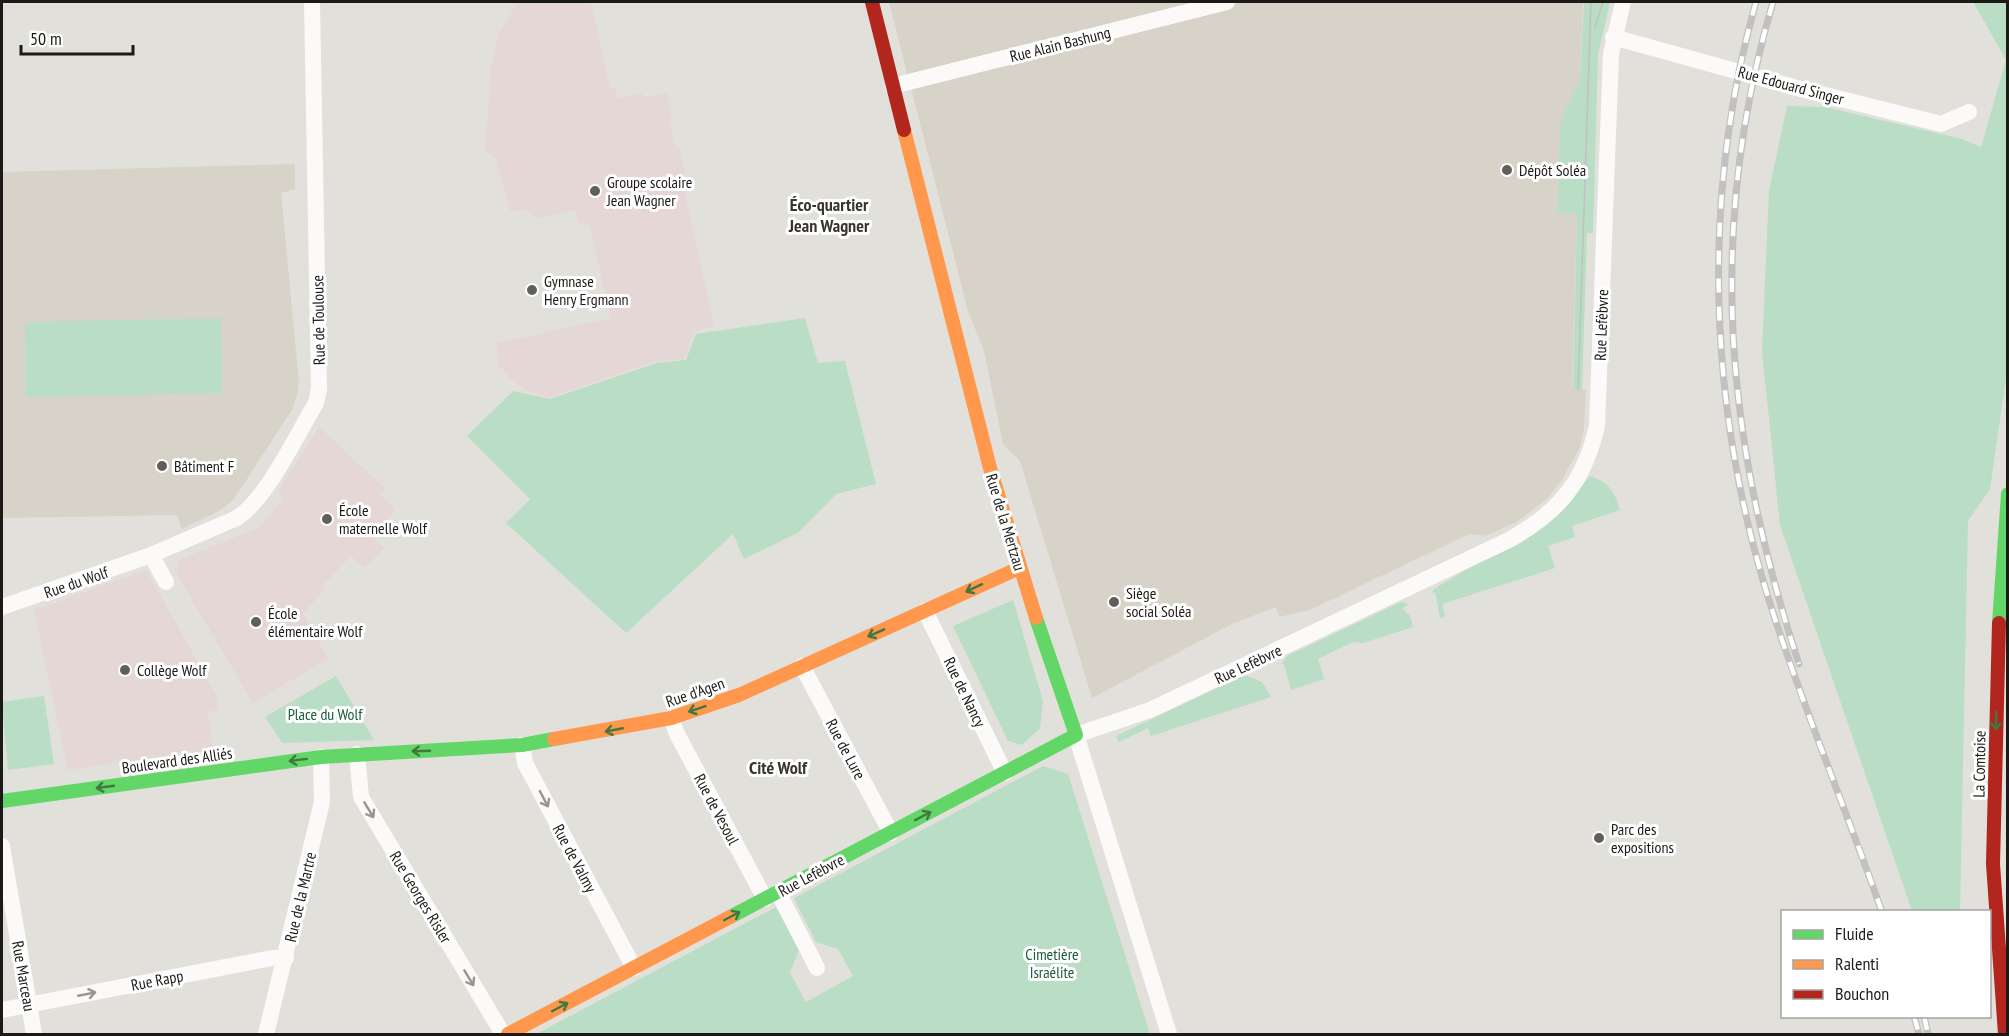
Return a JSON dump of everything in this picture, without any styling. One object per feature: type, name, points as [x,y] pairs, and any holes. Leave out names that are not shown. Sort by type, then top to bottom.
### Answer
[{"type":"main road","name":"Rue de la Mertzau","points":[[872,2],[987,457],[1019,568],[1076,735]]},
{"type":"main road","name":"La Comtoise","points":[[2005,1035],[1993,864],[1999,638],[2007,495]]},
{"type":"main road","name":"Rue d'Agen","points":[[357,754],[522,746],[671,718],[739,695],[1019,568]]},
{"type":"main road","name":"Rue Lefèbvre","points":[[508,1035],[1076,735]]},
{"type":"main road","name":"Boulevard des Alliés","points":[[2,801],[357,754]]},
{"type":"street","name":"Rue de Toulouse","points":[[151,555],[237,518],[248,511],[261,494],[316,403],[319,389],[312,2]]},
{"type":"street","name":"Rue Alain Bashung","points":[[893,86],[1227,2]]},
{"type":"street","name":"Rue Lefèbvre","points":[[1076,735],[1150,710],[1509,540],[1542,520],[1566,496],[1587,462],[1597,426],[1613,37],[1623,2]]},
{"type":"street","name":"Rue Edouard Singer","points":[[1613,37],[1941,124],[1968,112]]},
{"type":"street","points":[[151,555],[166,582]]},
{"type":"street","name":"Rue du Wolf","points":[[2,607],[151,555]]},
{"type":"street","name":"Rue de Nancy","points":[[925,611],[1005,773]]},
{"type":"street","name":"Rue de Lure","points":[[802,666],[891,833]]},
{"type":"street","name":"Rue de Vesoul","points":[[671,718],[677,734],[771,896],[818,968]]},
{"type":"street","name":"Rue de la Mertzau","points":[[1076,735],[1169,1035]]},
{"type":"street","name":"Rue de Valmy","points":[[522,746],[525,762],[634,968]]},
{"type":"street","name":"Rue Georges Risler","points":[[357,754],[361,797],[503,1035]]},
{"type":"street","name":"Rue de la Martre","points":[[266,1035],[322,802],[321,757]]},
{"type":"street","name":"Rue Marceau","points":[[2,846],[34,1035]]},
{"type":"street","name":"Rue Rapp","points":[[2,1010],[272,958],[286,958]]},
{"type":"shaded area","name":"Groupe scolaire Jean Wagner","points":[[518,2],[591,2],[610,88],[615,87],[618,98],[642,93],[643,97],[667,93],[672,118],[669,119],[675,148],[679,147],[685,174],[681,175],[714,326],[694,331],[684,359],[657,361],[550,397],[528,391],[509,378],[498,364],[497,343],[611,318],[590,227],[579,222],[575,210],[536,219],[527,209],[511,212],[495,157],[485,152],[491,69],[499,33]]},
{"type":"shaded area","points":[[889,2],[1583,2],[1580,80],[1564,112],[1557,212],[1577,213],[1572,388],[1586,390],[1584,429],[1580,447],[1562,480],[1548,498],[1517,522],[1485,536],[1469,534],[1310,610],[1279,617],[1276,607],[1232,624],[1092,698],[1020,461],[1003,444],[984,351],[968,311]]},
{"type":"shaded area","points":[[295,164],[295,189],[281,193],[299,383],[297,395],[292,410],[234,499],[221,510],[182,529],[177,515],[2,518],[2,172]]},
{"type":"shaded area","points":[[319,427],[386,489],[380,495],[395,510],[371,536],[384,548],[365,568],[351,556],[322,586],[325,590],[303,613],[328,659],[253,703],[176,573],[181,559],[258,528],[283,500],[278,491]]},
{"type":"shaded area","name":"Collège Wolf","points":[[146,570],[216,694],[218,710],[208,712],[213,749],[68,770],[34,610]]},
{"type":"green space","points":[[1584,2],[1610,2],[1598,55],[1593,233],[1587,233],[1582,390],[1573,390],[1577,214],[1557,213],[1560,128],[1564,112],[1580,80]]},
{"type":"green space","points":[[1973,2],[2007,2],[2007,371],[1990,489],[1968,521],[1960,910],[1912,910],[1780,525],[1762,351],[1769,191],[1787,106],[1825,107],[1962,139],[1981,147],[2006,60]]},
{"type":"green space","points":[[221,318],[222,393],[26,397],[25,322]]},
{"type":"green space","points":[[805,318],[818,363],[845,361],[876,484],[836,494],[799,532],[744,559],[733,534],[626,633],[506,523],[530,499],[467,436],[513,391],[550,399],[657,363],[686,360],[696,334]]},
{"type":"green space","points":[[1590,476],[1602,481],[1610,488],[1620,510],[1572,526],[1575,537],[1548,546],[1555,568],[1442,604],[1445,617],[1440,618],[1435,592],[1432,593],[1434,589],[1560,513]]},
{"type":"green space","points":[[1013,600],[1043,701],[1040,728],[1022,745],[1008,741],[953,626]]},
{"type":"green space","points":[[1401,602],[1409,604],[1402,608],[1410,616],[1413,627],[1363,643],[1353,642],[1318,659],[1324,679],[1291,690],[1284,664],[1281,664],[1287,656]]},
{"type":"green space","points":[[1245,675],[1262,682],[1271,697],[1151,736],[1148,728],[1119,742],[1116,736]]},
{"type":"green space","name":"Place du Wolf","points":[[336,676],[374,740],[282,743],[265,717]]},
{"type":"green space","points":[[44,696],[54,764],[8,770],[2,702]]},
{"type":"green space","name":"Cimetière Israélite","points":[[1043,766],[1068,774],[1150,1034],[536,1034],[776,907],[799,950],[790,973],[806,1002],[853,976],[838,949],[816,942],[794,898]]},
{"type":"tram line","points":[[1578,390],[1591,2]]},
{"type":"tram line","points":[[1595,27],[1603,2]]},
{"type":"railway","points":[[1756,2],[1738,76],[1726,150],[1720,225],[1719,300],[1723,375],[1733,450],[1748,524],[1768,597],[1881,910]]},
{"type":"railway","points":[[1773,2],[1752,87],[1738,171],[1732,253],[1733,335],[1741,416],[1754,498],[1774,581],[1799,664]]},
{"type":"railway","points":[[1915,1018],[1919,1034]]},
{"type":"railway","points":[[1924,1018],[1928,1034]]},
{"type":"traffic: fast","points":[[1999,623],[2008,494]]},
{"type":"traffic: fast","points":[[730,917],[1076,735],[1036,618]]},
{"type":"traffic: fast","points":[[2,801],[321,757],[522,745],[554,739]]},
{"type":"traffic: slow","points":[[904,130],[990,468],[1036,618]]},
{"type":"traffic: slow","points":[[554,739],[671,718],[739,695],[1019,568]]},
{"type":"traffic: slow","points":[[508,1034],[730,917]]},
{"type":"traffic: jam","points":[[872,2],[904,130]]},
{"type":"traffic: jam","points":[[1999,623],[1993,864],[2005,1034]]},
{"type":"place","name":"Dépôt Soléa","points":[[1507,170]]},
{"type":"place","name":"Groupe scolaire Jean Wagner","points":[[595,191]]},
{"type":"place","name":"Gymnase Henry Ergmann","points":[[532,290]]},
{"type":"place","name":"Bâtiment F","points":[[162,466]]},
{"type":"place","name":"École maternelle Wolf","points":[[327,519]]},
{"type":"place","name":"Siège social Soléa","points":[[1114,602]]},
{"type":"place","name":"École élémentaire Wolf","points":[[256,622]]},
{"type":"place","name":"Collège Wolf","points":[[125,670]]},
{"type":"place","name":"Parc des expositions","points":[[1599,838]]},
{"type":"district","name":"Éco-quartier Jean Wagner","points":[[829,215]]},
{"type":"district","name":"Cité Wolf","points":[[778,768]]}]
